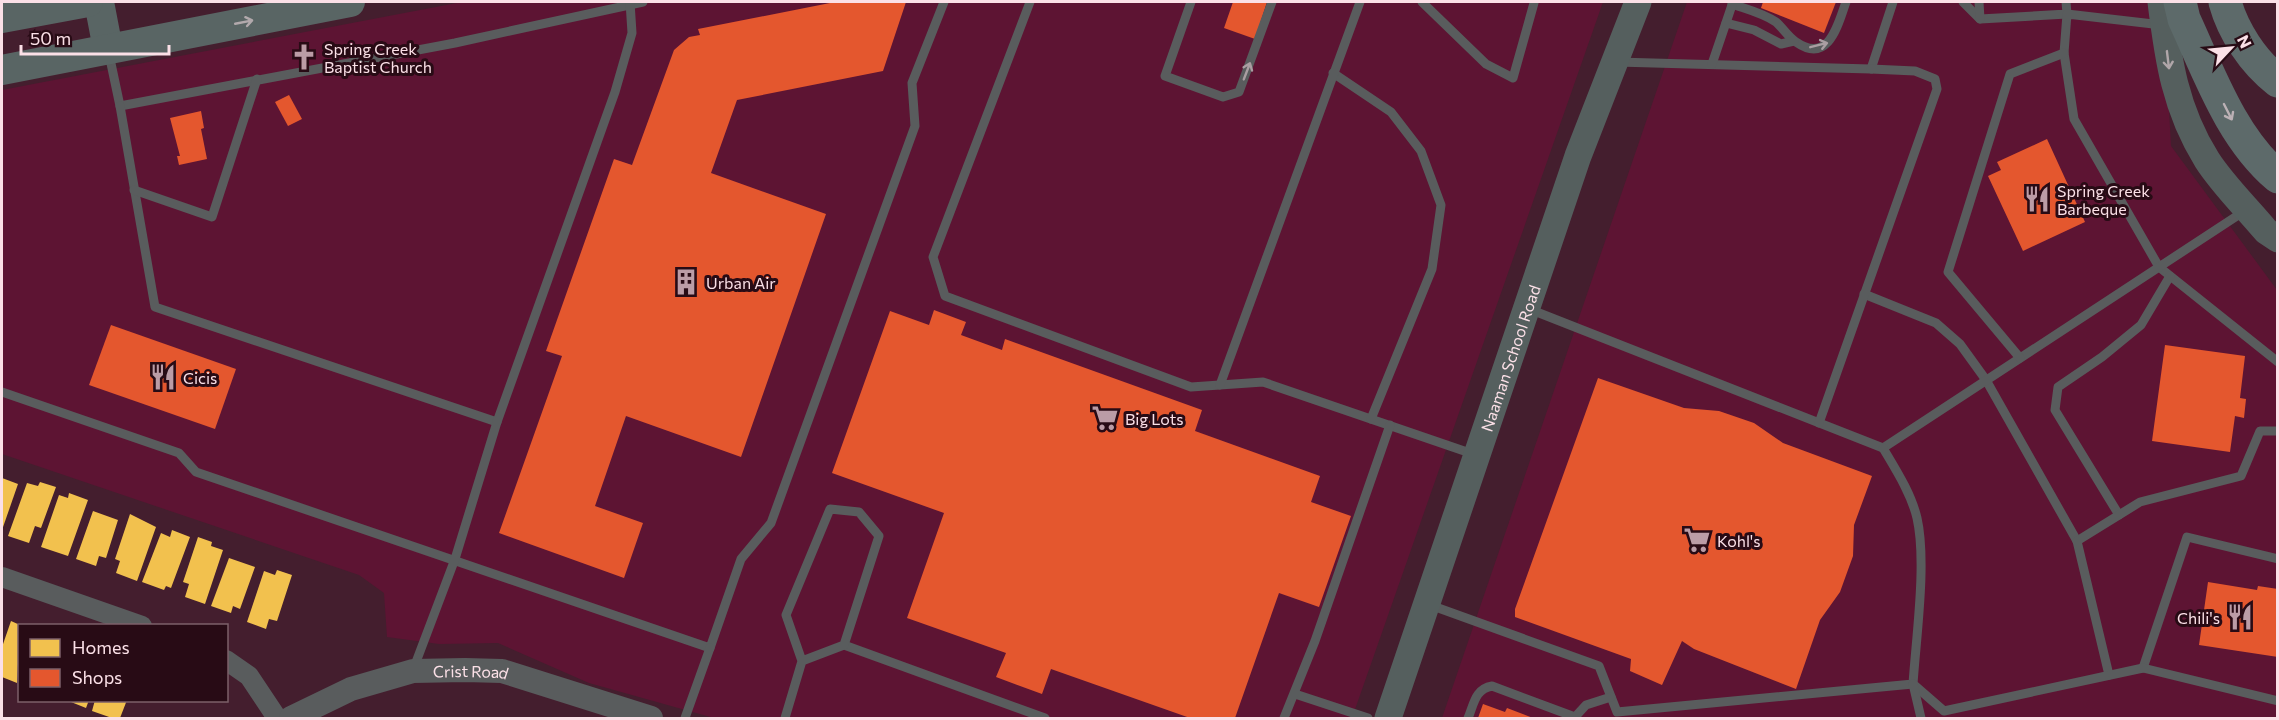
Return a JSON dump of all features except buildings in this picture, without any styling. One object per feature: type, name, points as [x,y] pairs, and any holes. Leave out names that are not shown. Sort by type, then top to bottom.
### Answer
[{"type":"highway","points":[[2224,2],[2229,18],[2262,69],[2277,81]]},
{"type":"highway","points":[[2168,9],[2184,19],[2232,120],[2266,168],[2277,177]]},
{"type":"main road","points":[[2,18],[88,2]]},
{"type":"main road","points":[[99,2],[108,49]]},
{"type":"main road","points":[[2,70],[350,2]]},
{"type":"main road","name":"Naaman School Road","points":[[1388,718],[1578,156],[1638,2]]},
{"type":"main road","points":[[2168,9],[2169,68],[2182,111],[2207,160],[2266,231],[2277,239]]},
{"type":"street","points":[[2,577],[136,624]]},
{"type":"street","points":[[228,661],[249,676],[277,718]]},
{"type":"street","name":"Crist Road","points":[[291,718],[351,689],[413,670],[502,671],[651,718]]},
{"type":"lane","points":[[120,106],[455,43],[643,2]]},
{"type":"lane","points":[[685,718],[741,559],[771,523],[776,512],[915,126],[912,83],[944,2]]},
{"type":"lane","points":[[1029,2],[933,257],[945,296],[1191,387],[1263,382],[1477,455]]},
{"type":"lane","points":[[1191,2],[1165,76],[1223,97],[1239,92],[1272,2]]},
{"type":"lane","points":[[1220,385],[1360,2]]},
{"type":"lane","points":[[1422,2],[1486,64],[1513,78],[1534,3]]},
{"type":"lane","points":[[1712,64],[1733,3],[1775,22],[1794,41],[1809,48],[1827,44],[1835,32],[1846,2]]},
{"type":"lane","points":[[1871,69],[1893,2]]},
{"type":"lane","points":[[1964,2],[1980,19]]},
{"type":"lane","points":[[1979,2],[1980,19]]},
{"type":"lane","points":[[2066,2],[2064,53],[2074,118],[2159,267],[2277,362]]},
{"type":"lane","points":[[413,670],[455,559],[497,422],[615,92],[632,33],[630,3]]},
{"type":"lane","points":[[1980,19],[2168,9]]},
{"type":"lane","points":[[1726,23],[1754,30],[1780,44],[1794,41]]},
{"type":"lane","points":[[108,49],[155,307],[497,422]]},
{"type":"lane","points":[[2020,358],[1948,272],[2010,74],[2064,53]]},
{"type":"lane","points":[[1614,62],[1916,71],[1935,79],[1937,88],[1818,423]]},
{"type":"lane","points":[[1334,73],[1391,112],[1421,151],[1441,205],[1432,269],[1371,419]]},
{"type":"lane","points":[[134,190],[212,217],[257,79]]},
{"type":"lane","points":[[1883,448],[2248,209]]},
{"type":"lane","points":[[2119,515],[2055,410],[2058,387],[2103,357],[2141,325],[2170,276]]},
{"type":"lane","points":[[1864,294],[1936,323],[1960,344],[1986,380],[2077,541],[2109,675]]},
{"type":"lane","points":[[1527,308],[1883,448],[1911,498],[1917,520],[1920,552],[1913,684],[1921,718]]},
{"type":"lane","points":[[2,392],[179,453],[196,472],[710,648]]},
{"type":"lane","points":[[1284,718],[1295,694],[1390,426]]},
{"type":"lane","points":[[2077,541],[2140,502],[2241,476],[2260,431],[2277,431]]},
{"type":"lane","points":[[785,718],[802,661],[786,615],[830,509],[859,512],[879,536],[844,645]]},
{"type":"lane","points":[[2143,668],[2187,537],[2277,559]]},
{"type":"lane","points":[[1426,604],[1599,666],[1617,715],[1913,684],[1944,711],[2143,668],[2277,701]]},
{"type":"lane","points":[[802,661],[844,645],[1045,718]]},
{"type":"lane","points":[[1468,718],[1478,693],[1483,688],[1492,686],[1574,718],[1586,705],[1611,697]]},
{"type":"lane","points":[[1295,694],[1368,718]]},
{"type":"shaded area","points":[[462,2],[1603,2],[1352,718],[714,718],[589,683],[498,643],[439,644],[387,637],[384,593],[359,575],[2,454],[2,90]]},
{"type":"shaded area","points":[[1687,2],[2163,2],[2171,146],[2277,290],[2277,718],[1442,718]]},
{"type":"place","name":"Spring Creek Baptist Church","points":[[304,57]]},
{"type":"place","name":"Spring Creek Barbeque","points":[[2037,199]]},
{"type":"place","name":"Urban Air","points":[[686,282]]},
{"type":"place","name":"Cicis","points":[[163,377]]},
{"type":"place","name":"Big Lots","points":[[1105,418]]},
{"type":"place","name":"Kohl's","points":[[1697,540]]},
{"type":"place","name":"Chili's","points":[[2240,617]]}]
